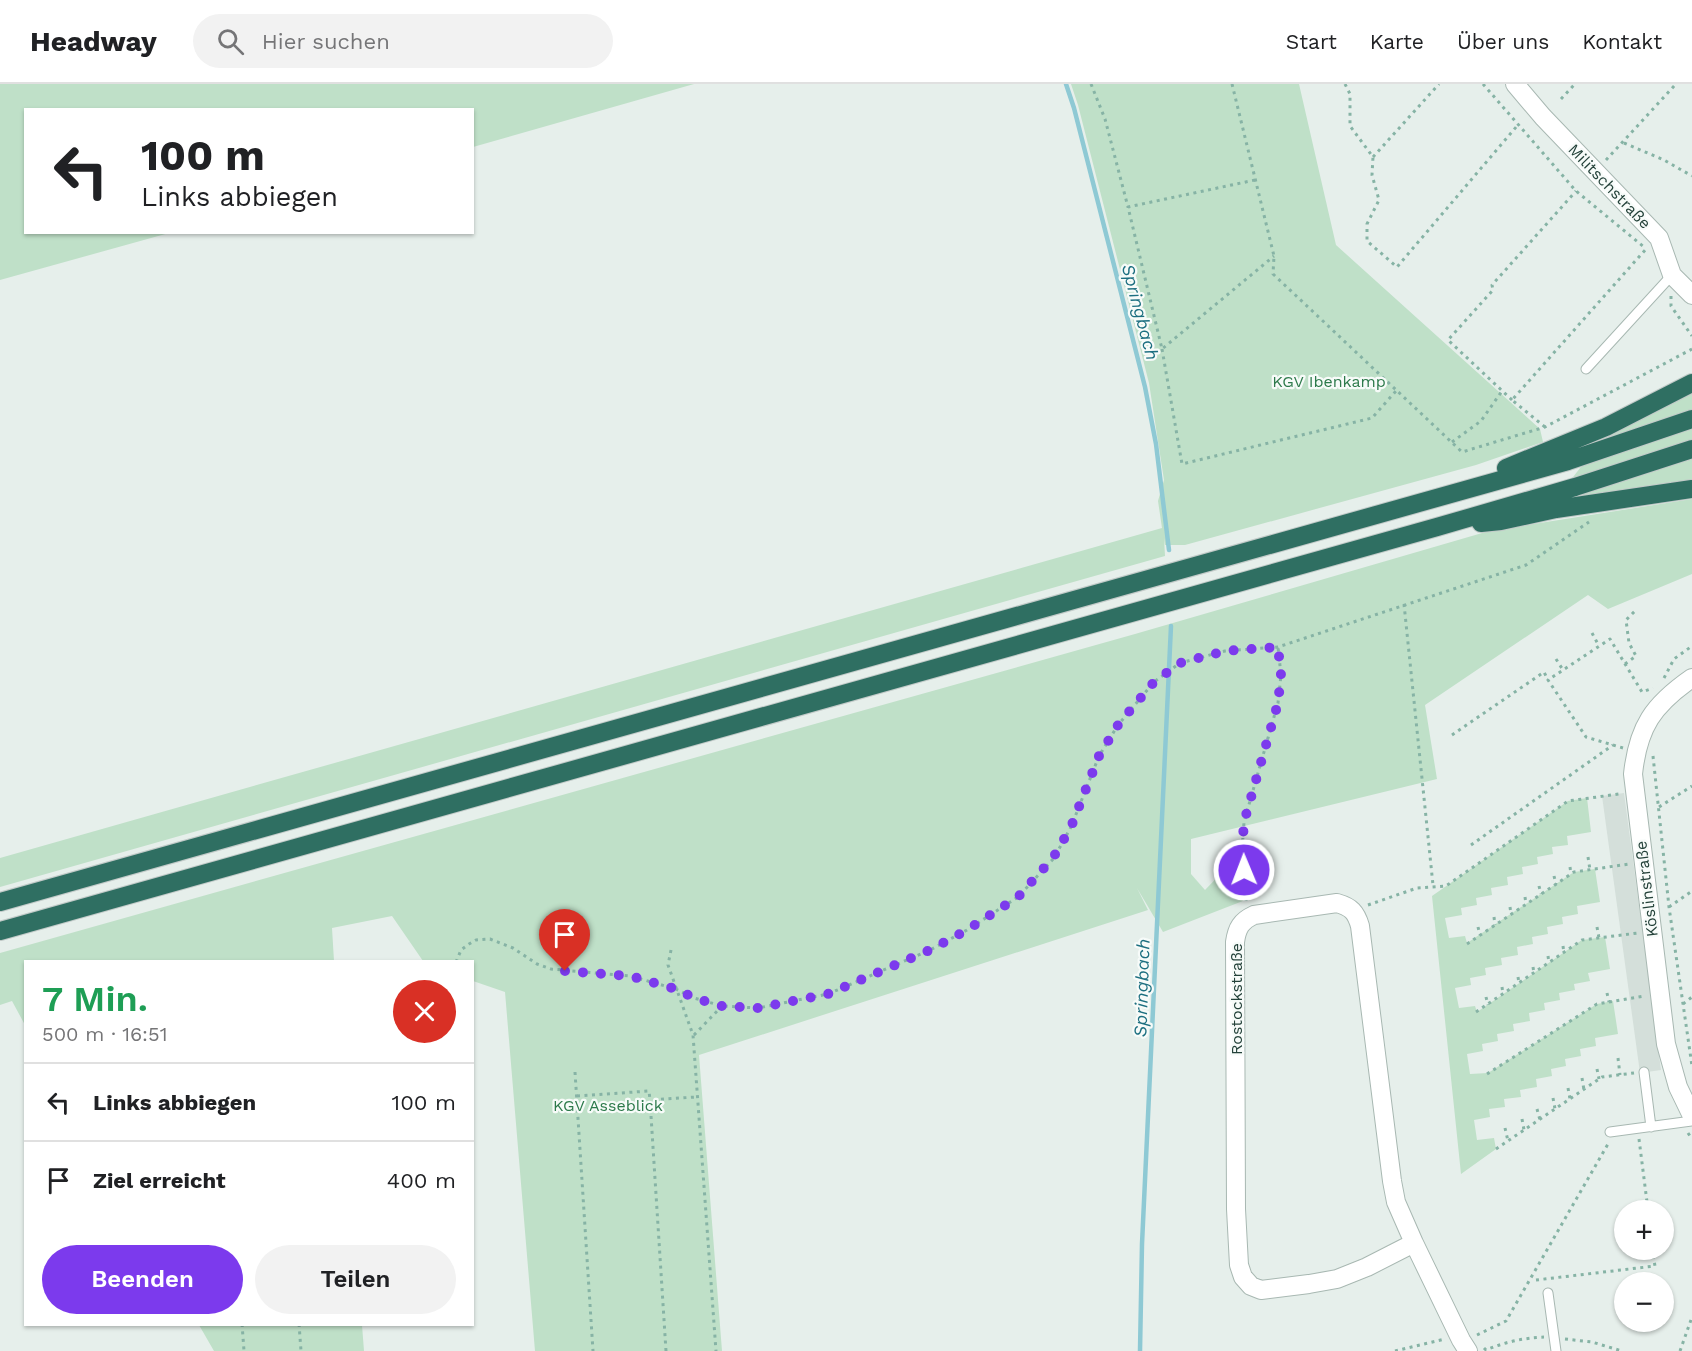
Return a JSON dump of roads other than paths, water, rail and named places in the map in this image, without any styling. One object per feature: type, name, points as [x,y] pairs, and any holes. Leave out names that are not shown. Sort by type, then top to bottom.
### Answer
[{"type":"highway","points":[[1465,489],[1510,465],[1606,427],[1692,383]]},
{"type":"highway","points":[[0,902],[1568,461],[1692,419]]},
{"type":"highway","points":[[0,931],[1437,527],[1575,487],[1692,449]]},
{"type":"highway","points":[[1437,527],[1501,521],[1556,509],[1692,489]]},
{"type":"street","name":"Militschstraße","points":[[1515,84],[1543,117],[1659,238],[1672,275],[1692,295]]},
{"type":"street","name":"Köslinstraße","points":[[1692,678],[1672,692],[1642,729],[1633,774],[1666,1044],[1678,1087],[1692,1116]]},
{"type":"street","name":"Rostockstraße","points":[[1414,1243],[1367,1267],[1337,1279],[1261,1290],[1251,1286],[1243,1277],[1239,1265],[1236,1209],[1235,942],[1239,926],[1247,918],[1254,915],[1337,903],[1348,906],[1357,914],[1396,1202],[1460,1345]]},
{"type":"lane","points":[[1586,369],[1672,275]]},
{"type":"lane","points":[[1644,1072],[1651,1127]]},
{"type":"lane","points":[[1614,1132],[1692,1121]]},
{"type":"lane","points":[[1548,1293],[1556,1351]]},
{"type":"waterway","name":"Springbach","points":[[1066,84],[1145,387],[1156,444],[1169,550]]},
{"type":"waterway","name":"Springbach","points":[[1140,1351],[1142,1244],[1171,626]]},
{"type":"park label","name":"KGV Ibenkamp","points":[[1329,381]]},
{"type":"park label","name":"KGV Asseblick","points":[[608,1105]]}]
